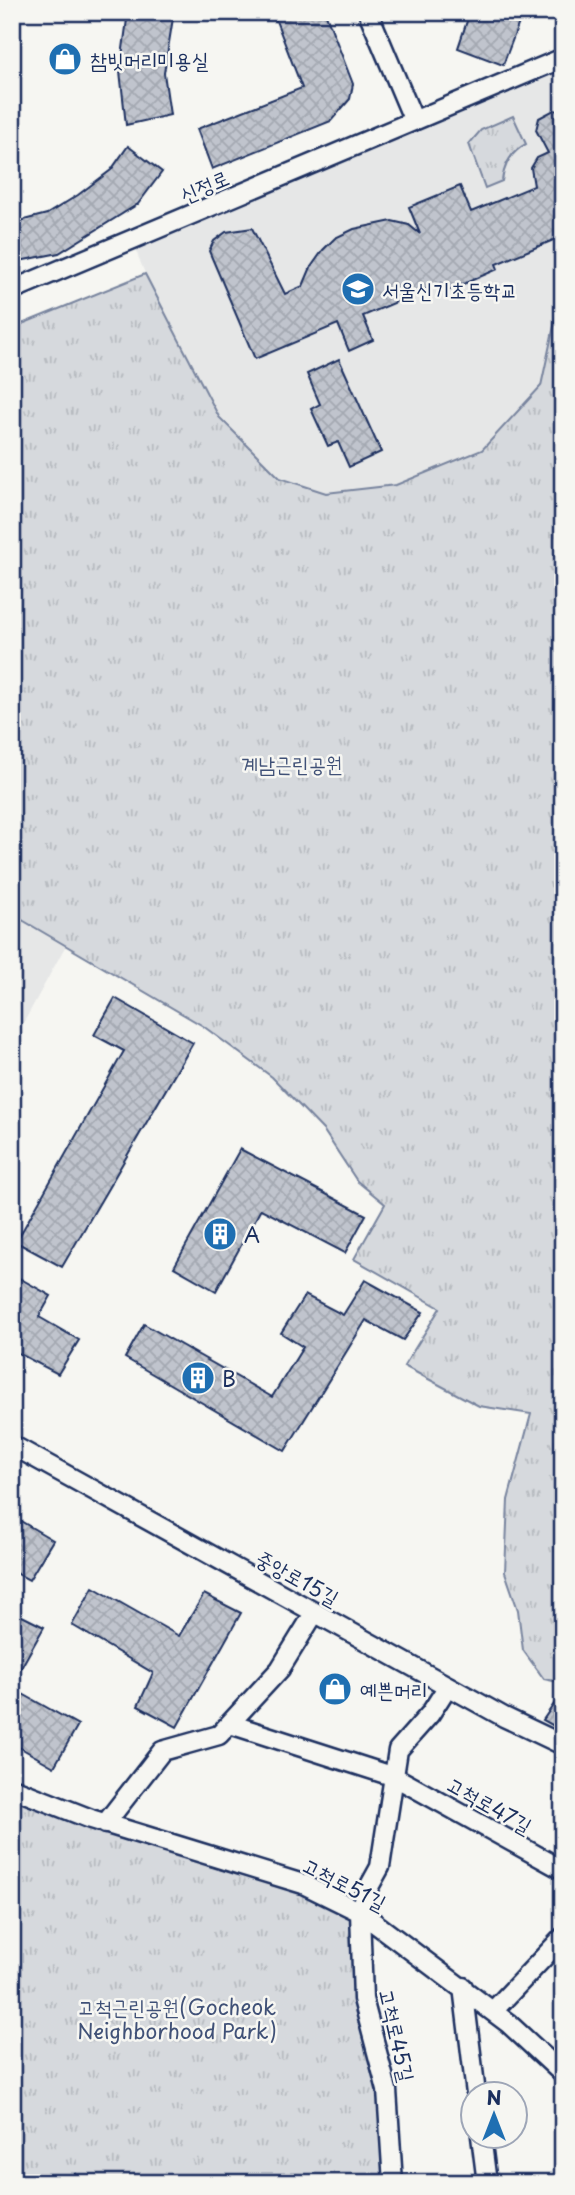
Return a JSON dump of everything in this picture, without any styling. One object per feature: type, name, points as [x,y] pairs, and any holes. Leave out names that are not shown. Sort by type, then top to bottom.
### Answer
[{"type":"street","points":[[368,12],[414,121]]},
{"type":"street","name":"신정로","points":[[12,290],[563,58]]},
{"type":"street","name":"중앙로15길","points":[[12,1445],[448,1686],[563,1745]]},
{"type":"street","points":[[105,1824],[162,1751],[219,1735],[230,1724],[280,1669],[315,1612]]},
{"type":"street","name":"고척로45길","points":[[393,2183],[387,2090],[363,1998],[360,1912],[364,1896],[380,1867],[398,1750],[430,1714],[448,1686]]},
{"type":"street","points":[[230,1724],[395,1777]]},
{"type":"street","name":"고척로47길","points":[[395,1777],[563,1870]]},
{"type":"street","name":"고척로51길","points":[[12,1788],[105,1824],[303,1884],[360,1912],[463,1987],[563,2074]]},
{"type":"street","points":[[493,2011],[556,1956],[563,1937]]},
{"type":"street","points":[[463,1987],[474,2080]]},
{"type":"street","points":[[483,2150],[487,2183]]},
{"type":"shaded area","name":"서울신기초등학교","points":[[563,58],[563,304],[557,312],[541,386],[482,450],[396,485],[326,493],[280,478],[219,417],[145,274],[132,240]]},
{"type":"shaded area","points":[[12,914],[66,945],[12,1044]]},
{"type":"green space","points":[[513,116],[526,144],[509,159],[502,181],[485,188],[469,144],[481,130]]},
{"type":"green space","name":"계남근린공원","points":[[145,274],[219,417],[280,478],[326,493],[396,485],[482,450],[541,386],[557,312],[563,304],[563,1683],[544,1679],[523,1650],[518,1610],[505,1572],[508,1500],[531,1414],[479,1406],[404,1366],[440,1308],[354,1259],[385,1204],[357,1181],[324,1131],[272,1077],[203,1026],[12,914],[12,328]]},
{"type":"green space","name":"고척근린공원(Gocheok Neighborhood Park)","points":[[12,1788],[360,1912],[393,2183],[12,2183]]},
{"type":"building","points":[[128,12],[174,12],[164,73],[170,115],[126,125],[120,71]]},
{"type":"building","points":[[288,12],[325,12],[353,84],[350,99],[331,121],[212,169],[197,129],[302,88],[275,18]]},
{"type":"building","points":[[470,12],[523,12],[503,65],[458,48]]},
{"type":"building","points":[[554,110],[563,112],[563,236],[496,264],[498,269],[445,292],[441,283],[363,316],[373,340],[349,351],[338,324],[255,359],[209,251],[214,241],[226,232],[252,228],[285,294],[303,286],[311,267],[323,250],[335,238],[354,229],[392,221],[409,225],[420,234],[409,207],[460,186],[471,212],[534,186],[531,168],[537,158],[548,153],[536,130],[539,118]]},
{"type":"building","points":[[128,146],[162,172],[138,204],[59,253],[14,262],[12,223],[47,214],[78,195],[111,170]]},
{"type":"building","points":[[339,359],[381,452],[349,467],[338,442],[328,446],[311,409],[320,404],[307,374]]},
{"type":"building","points":[[115,998],[193,1043],[62,1267],[16,1242],[124,1051],[94,1035]]},
{"type":"building","name":"A","points":[[240,1149],[366,1215],[345,1253],[261,1209],[216,1291],[174,1267]]},
{"type":"building","points":[[12,1274],[51,1296],[39,1317],[79,1340],[58,1374],[12,1350]]},
{"type":"building","name":"B","points":[[365,1280],[423,1312],[403,1340],[366,1320],[285,1451],[125,1358],[144,1324],[272,1397],[303,1347],[281,1333],[305,1295],[343,1315]]},
{"type":"building","points":[[12,1516],[53,1540],[29,1580],[12,1571]]},
{"type":"building","points":[[93,1587],[179,1636],[204,1594],[241,1613],[177,1727],[138,1706],[153,1673],[72,1625]]},
{"type":"building","points":[[12,1611],[44,1627],[12,1684]]},
{"type":"building","points":[[12,1688],[78,1725],[54,1767],[12,1743]]},
{"type":"building","points":[[554,1704],[563,1708],[563,1731],[543,1720]]},
{"type":"building","points":[[75,2174],[76,2183],[41,2183],[41,2180]]},
{"type":"place","name":"참빗머리미용실","points":[[65,59]]},
{"type":"place","name":"서울신기초등학교","points":[[358,289]]},
{"type":"place","name":"A","points":[[220,1234]]},
{"type":"place","name":"B","points":[[198,1378]]},
{"type":"place","name":"예쁜머리","points":[[335,1689]]}]
